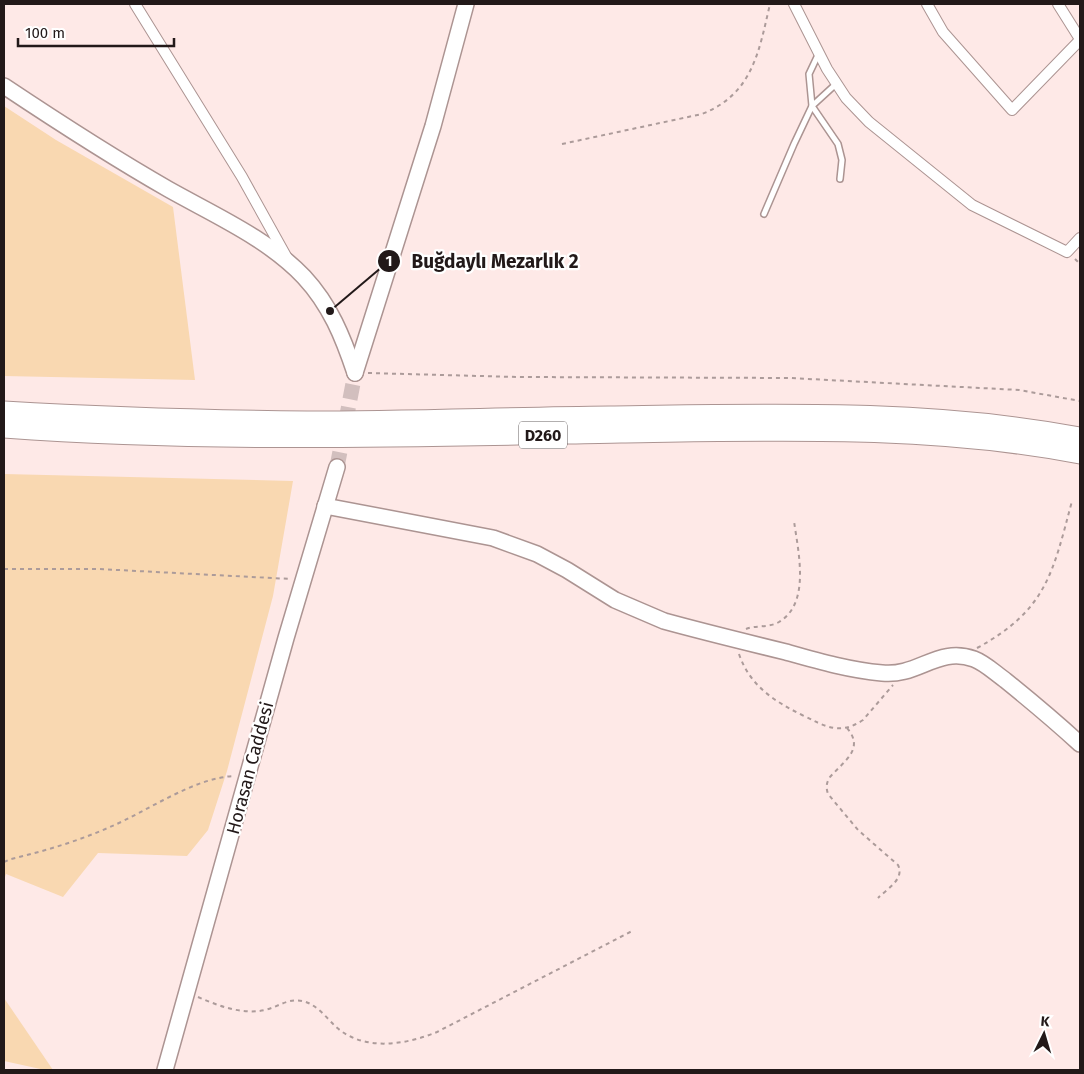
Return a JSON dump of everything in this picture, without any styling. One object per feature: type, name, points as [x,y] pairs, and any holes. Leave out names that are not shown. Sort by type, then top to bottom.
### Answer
[{"type":"highway","name":"D260","points":[[4,411],[109,417],[308,421],[834,414],[961,420],[1080,437]]},
{"type":"highway","name":"D260","points":[[4,428],[222,438],[832,431],[962,438],[1005,442],[1080,454]]},
{"type":"street","points":[[135,4],[242,177],[290,263]]},
{"type":"street","points":[[356,373],[433,126],[466,4]]},
{"type":"street","points":[[794,4],[818,54],[836,84],[846,98],[870,122],[972,205],[1067,252],[1080,238]]},
{"type":"street","points":[[927,4],[943,32],[1012,110],[1080,39],[1058,4]]},
{"type":"street","points":[[4,86],[155,182],[259,240],[290,263],[313,287],[330,312],[344,339],[356,373]]},
{"type":"street","name":"Horasan Caddesi","points":[[165,1070],[303,580],[337,467]]},
{"type":"street","points":[[325,506],[493,538],[552,562],[615,600],[664,621],[844,667],[882,673],[904,672],[920,667],[940,657],[962,656],[983,663],[1080,744]]},
{"type":"lane","points":[[818,54],[809,74],[812,106],[838,144],[842,160],[840,179]]},
{"type":"lane","points":[[764,214],[812,106],[836,84]]},
{"type":"path","points":[[562,144],[702,114],[720,106],[735,94],[750,72],[761,41],[770,4]]},
{"type":"path","points":[[356,373],[790,378],[1020,390],[1080,401]]},
{"type":"path","points":[[962,656],[1008,628],[1033,604],[1054,565],[1072,501]]},
{"type":"path","points":[[794,521],[802,572],[799,590],[793,606],[780,622],[747,629],[738,635],[736,640],[741,660],[746,669],[765,693],[781,705],[827,728],[847,728],[863,720],[904,672]]},
{"type":"path","points":[[4,569],[99,569],[303,580]]},
{"type":"path","points":[[847,728],[854,740],[854,750],[830,777],[826,790],[858,830],[898,864],[900,868],[899,878],[878,898]]},
{"type":"path","points":[[4,862],[89,836],[207,781],[227,776],[248,776]]},
{"type":"path","points":[[187,992],[215,1004],[247,1011],[265,1010],[288,1001],[301,1001],[314,1006],[340,1031],[352,1038],[375,1044],[402,1042],[437,1032],[634,930]]},
{"type":"shaded area","points":[[4,106],[56,140],[173,207],[195,380],[4,376]]},
{"type":"shaded area","points":[[4,474],[293,481],[273,596],[227,771],[208,830],[187,856],[98,853],[63,897],[6,874],[4,880]]},
{"type":"shaded area","points":[[4,998],[53,1070],[4,1061]]},
{"type":"tunnel","points":[[337,467],[355,373]]},
{"type":"place","name":"Buğdaylı Mezarlık 2","points":[[330,311]]}]
